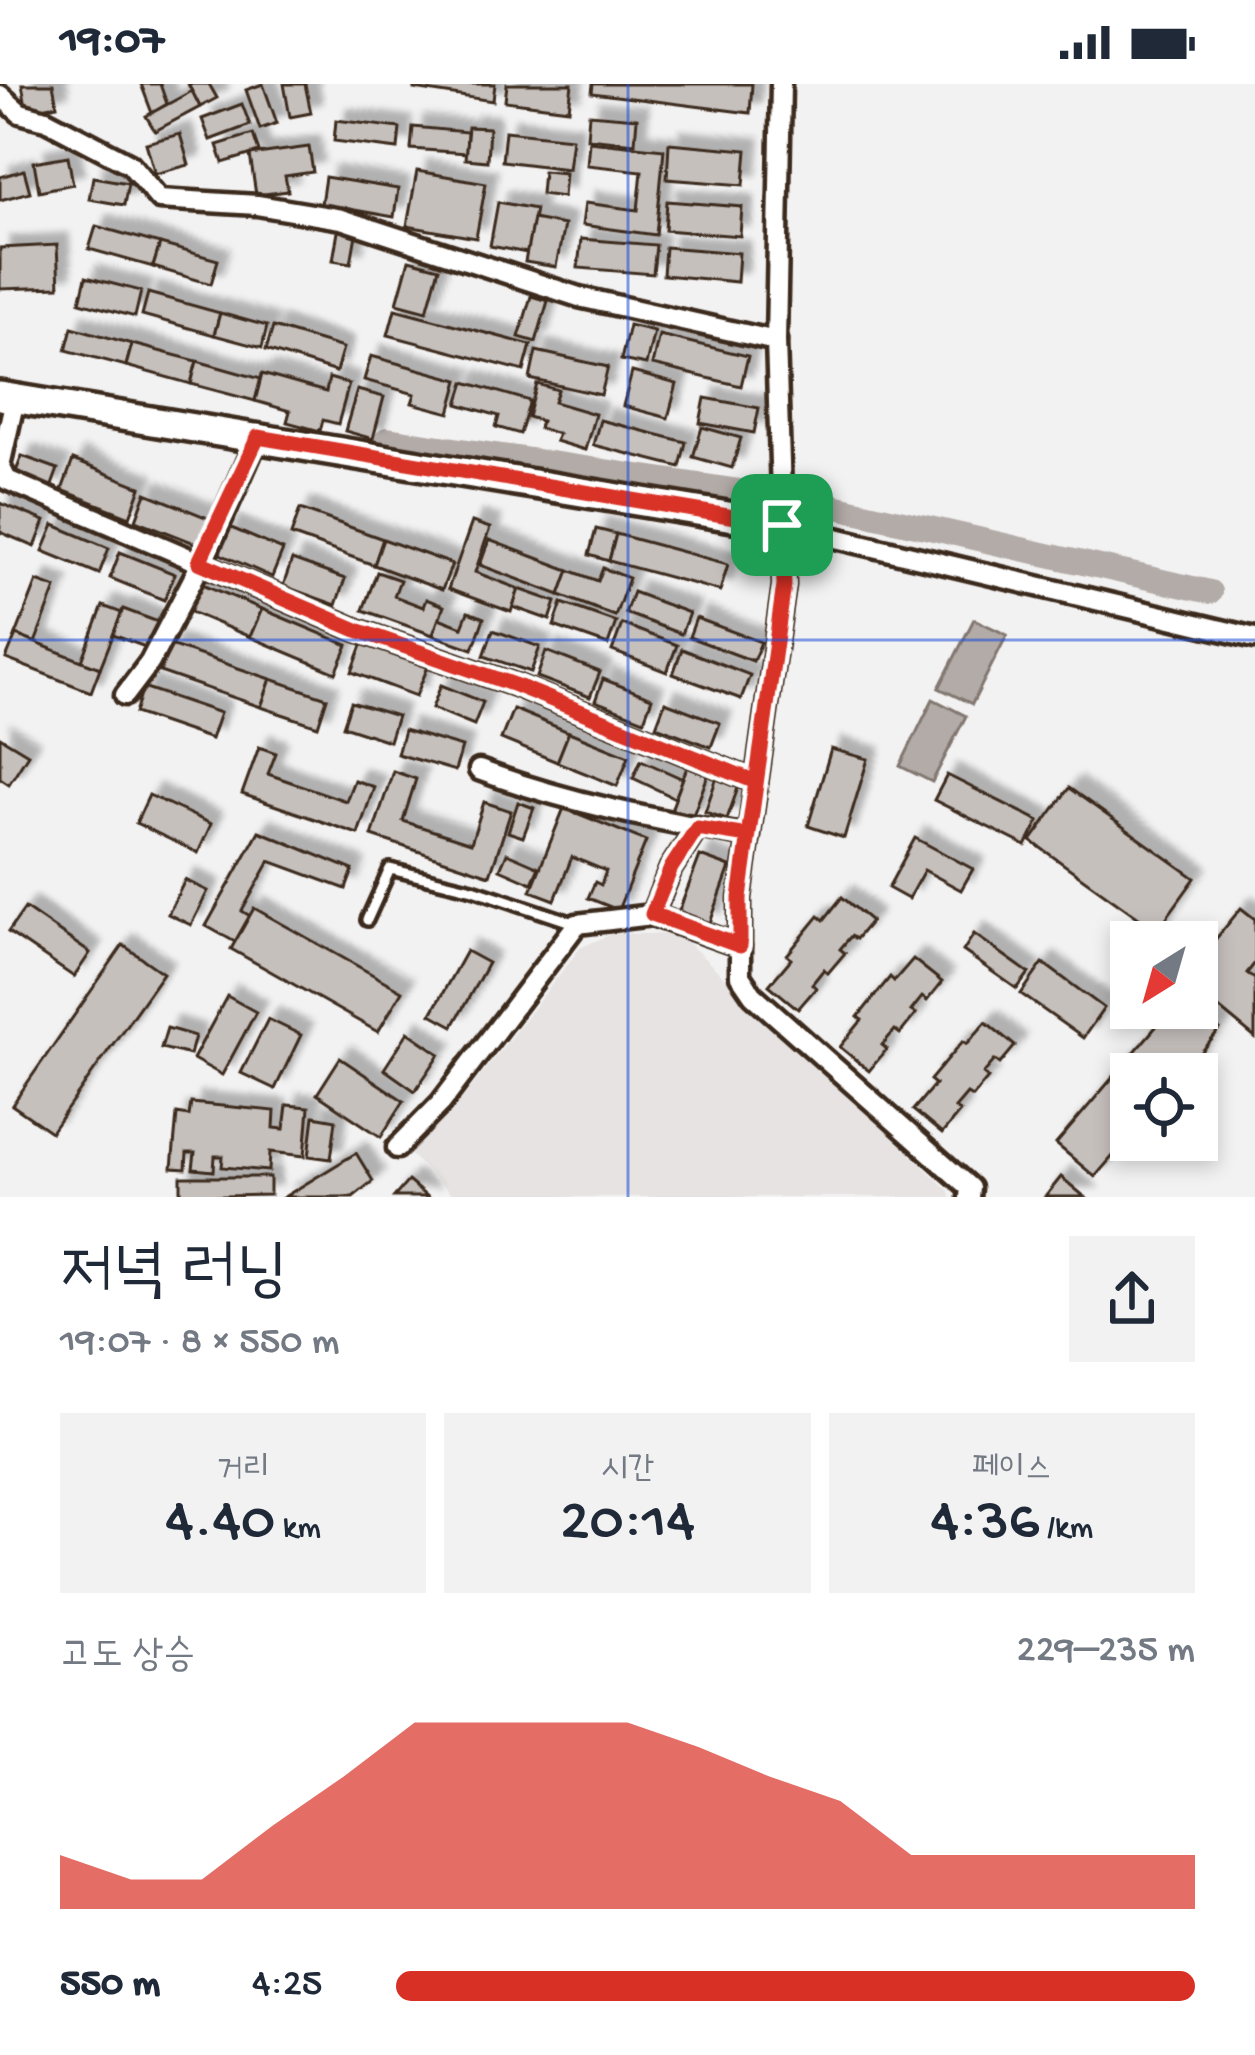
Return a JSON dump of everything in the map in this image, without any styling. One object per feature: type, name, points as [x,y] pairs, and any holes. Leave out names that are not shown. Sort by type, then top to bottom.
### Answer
[{"type":"street","points":[[781,84],[776,341],[784,585],[740,898],[740,976],[754,995],[939,1157],[970,1188],[969,1197]]},
{"type":"street","points":[[0,95],[20,112],[46,120],[130,164],[159,200],[257,206],[341,219],[579,297],[776,341]]},
{"type":"street","points":[[756,782],[515,685],[357,630],[8,480],[0,466],[7,397],[782,525],[1255,638]]},
{"type":"street","points":[[125,694],[150,662],[258,437]]},
{"type":"street","points":[[479,770],[531,789],[748,836]]},
{"type":"street","points":[[652,914],[671,868],[697,828]]},
{"type":"street","points":[[397,1148],[441,1103],[578,924],[652,914],[740,946]]},
{"type":"lane","points":[[367,920],[390,869],[473,889],[578,924]]},
{"type":"shaded area","points":[[974,619],[1007,635],[972,704],[939,688]]},
{"type":"shaded area","points":[[933,699],[966,716],[932,782],[900,766]]},
{"type":"shaded area","points":[[613,933],[680,935],[949,1191],[950,1197],[454,1197],[410,1154],[467,1093],[580,948]]},
{"type":"building","points":[[22,84],[53,84],[57,105],[27,111]]},
{"type":"building","points":[[141,84],[160,84],[167,104],[152,113]]},
{"type":"building","points":[[188,84],[209,84],[217,98],[200,107]]},
{"type":"building","points":[[263,84],[277,123],[260,129],[246,90]]},
{"type":"building","points":[[284,84],[305,84],[311,113],[290,117]]},
{"type":"building","points":[[415,84],[495,84],[493,101],[414,89]]},
{"type":"building","points":[[507,84],[572,84],[569,109],[505,101]]},
{"type":"building","points":[[593,84],[752,84],[750,113],[592,93]]},
{"type":"building","points":[[192,91],[200,107],[155,131],[146,116]]},
{"type":"building","points":[[242,104],[250,125],[210,140],[202,119]]},
{"type":"building","points":[[589,114],[637,118],[635,143],[587,138]]},
{"type":"building","points":[[336,120],[400,128],[398,149],[334,141]]},
{"type":"building","points":[[413,127],[467,132],[466,153],[411,149]]},
{"type":"building","points":[[468,127],[489,128],[487,161],[465,159]]},
{"type":"building","points":[[505,131],[572,138],[568,169],[502,161]]},
{"type":"building","points":[[180,134],[189,165],[155,174],[146,143]]},
{"type":"building","points":[[253,134],[259,152],[223,163],[217,145]]},
{"type":"building","points":[[589,141],[664,149],[656,235],[582,225],[585,203],[638,210],[642,171],[587,165]]},
{"type":"building","points":[[669,143],[747,150],[744,185],[667,179]]},
{"type":"building","points":[[309,147],[313,172],[285,176],[288,191],[256,195],[250,155]]},
{"type":"building","points":[[68,156],[73,184],[39,191],[34,162]]},
{"type":"building","points":[[24,170],[30,192],[0,200],[0,177]]},
{"type":"building","points":[[417,171],[486,183],[476,238],[407,226]]},
{"type":"building","points":[[543,171],[565,173],[563,197],[541,194]]},
{"type":"building","points":[[93,177],[128,183],[124,205],[89,199]]},
{"type":"building","points":[[325,177],[398,189],[394,217],[321,204]]},
{"type":"building","points":[[667,201],[742,207],[740,236],[665,230]]},
{"type":"building","points":[[498,202],[535,209],[527,253],[490,246]]},
{"type":"building","points":[[533,219],[564,225],[556,267],[525,262]]},
{"type":"building","points":[[96,226],[160,244],[153,267],[89,249]]},
{"type":"building","points":[[339,226],[357,229],[351,263],[333,260]]},
{"type":"building","points":[[581,239],[656,245],[653,274],[578,268]]},
{"type":"building","points":[[160,244],[218,260],[211,284],[153,267]]},
{"type":"building","points":[[57,245],[59,287],[0,289],[0,248]]},
{"type":"building","points":[[665,247],[739,253],[737,282],[663,275]]},
{"type":"building","points":[[409,260],[439,268],[427,311],[397,303]]},
{"type":"building","points":[[86,277],[141,291],[135,317],[80,302]]},
{"type":"building","points":[[148,293],[220,313],[214,335],[142,315]]},
{"type":"building","points":[[531,296],[548,301],[536,342],[519,337]]},
{"type":"building","points":[[395,309],[531,345],[524,371],[388,335]]},
{"type":"building","points":[[220,313],[267,326],[262,348],[214,335]]},
{"type":"building","points":[[629,325],[654,331],[646,365],[621,360]]},
{"type":"building","points":[[72,327],[132,344],[126,366],[66,350]]},
{"type":"building","points":[[273,327],[343,348],[336,372],[266,350]]},
{"type":"building","points":[[659,335],[748,356],[741,386],[652,365]]},
{"type":"building","points":[[132,344],[197,361],[191,384],[126,366]]},
{"type":"building","points":[[536,351],[608,367],[601,395],[530,379]]},
{"type":"building","points":[[371,356],[459,380],[450,413],[412,403],[415,394],[364,380]]},
{"type":"building","points":[[197,361],[261,379],[255,401],[191,384]]},
{"type":"building","points":[[632,372],[677,384],[668,418],[623,406]]},
{"type":"building","points":[[262,374],[326,392],[329,378],[349,384],[338,424],[323,420],[320,431],[287,422],[290,411],[255,401]]},
{"type":"building","points":[[465,382],[530,401],[520,434],[496,427],[499,416],[458,404]]},
{"type":"building","points":[[537,384],[558,390],[554,402],[595,414],[585,450],[555,441],[558,434],[539,428],[541,421],[528,417]]},
{"type":"building","points":[[357,390],[384,397],[373,439],[345,431]]},
{"type":"building","points":[[705,398],[759,408],[754,433],[700,423]]},
{"type":"building","points":[[600,420],[686,442],[680,467],[593,445]]},
{"type":"building","points":[[702,427],[741,438],[732,468],[693,457]]},
{"type":"building","points":[[22,456],[58,469],[50,491],[14,477]]},
{"type":"building","points":[[73,460],[141,487],[130,517],[62,490]]},
{"type":"building","points":[[146,493],[213,520],[202,546],[136,520]]},
{"type":"building","points":[[0,503],[45,521],[35,547],[0,532]]},
{"type":"building","points":[[300,509],[383,539],[374,565],[291,535]]},
{"type":"building","points":[[472,522],[490,528],[475,572],[519,589],[511,612],[448,589]]},
{"type":"building","points":[[54,525],[109,548],[99,574],[43,551]]},
{"type":"building","points":[[229,527],[283,550],[272,577],[218,553]]},
{"type":"building","points":[[596,529],[616,534],[609,561],[589,555]]},
{"type":"building","points":[[616,534],[728,564],[720,591],[609,561]]},
{"type":"building","points":[[383,539],[452,564],[442,590],[374,565]]},
{"type":"building","points":[[489,540],[569,570],[560,595],[480,565]]},
{"type":"building","points":[[120,552],[175,574],[164,600],[110,578]]},
{"type":"building","points":[[292,560],[345,579],[336,605],[283,586]]},
{"type":"building","points":[[603,568],[629,578],[615,616],[560,595],[569,570],[598,581]]},
{"type":"building","points":[[377,572],[400,580],[394,596],[423,607],[426,599],[444,606],[433,635],[363,610]]},
{"type":"building","points":[[37,581],[56,588],[35,643],[16,635]]},
{"type":"building","points":[[198,582],[262,609],[250,637],[186,610]]},
{"type":"building","points":[[519,589],[556,602],[550,620],[513,607]]},
{"type":"building","points":[[633,592],[689,613],[681,634],[625,613]]},
{"type":"building","points":[[562,603],[616,622],[608,645],[554,626]]},
{"type":"building","points":[[103,606],[122,613],[100,668],[82,661]]},
{"type":"building","points":[[123,609],[158,622],[148,648],[113,635]]},
{"type":"building","points":[[262,609],[348,645],[336,673],[250,637]]},
{"type":"building","points":[[468,612],[484,618],[473,649],[433,635],[439,618],[462,627]]},
{"type":"building","points":[[696,618],[761,642],[753,661],[689,637]]},
{"type":"building","points":[[622,624],[677,645],[667,672],[612,651]]},
{"type":"building","points":[[493,630],[540,647],[531,672],[484,656]]},
{"type":"building","points":[[16,635],[100,668],[91,692],[6,659]]},
{"type":"building","points":[[364,640],[429,664],[416,696],[352,672]]},
{"type":"building","points":[[170,645],[271,679],[261,707],[160,672]]},
{"type":"building","points":[[682,649],[750,675],[741,699],[673,674]]},
{"type":"building","points":[[546,651],[600,672],[590,697],[537,677]]},
{"type":"building","points":[[271,679],[327,698],[318,726],[261,707]]},
{"type":"building","points":[[603,679],[652,698],[644,720],[595,701]]},
{"type":"building","points":[[441,685],[483,702],[474,725],[432,708]]},
{"type":"building","points":[[143,687],[220,713],[211,739],[135,713]]},
{"type":"building","points":[[351,702],[397,716],[389,741],[343,726]]},
{"type":"building","points":[[665,702],[720,723],[711,747],[656,726]]},
{"type":"building","points":[[513,709],[569,732],[557,762],[501,739]]},
{"type":"building","points":[[404,730],[462,747],[455,771],[397,754]]},
{"type":"building","points":[[569,732],[629,756],[617,786],[557,762]]},
{"type":"building","points":[[0,737],[28,754],[9,784],[0,778]]},
{"type":"building","points":[[259,747],[276,753],[268,774],[346,801],[354,780],[374,787],[358,834],[242,794]]},
{"type":"building","points":[[831,749],[868,759],[844,838],[808,826]]},
{"type":"building","points":[[641,760],[683,779],[675,798],[633,778]]},
{"type":"building","points":[[687,767],[708,775],[692,818],[671,810]]},
{"type":"building","points":[[393,771],[416,779],[403,821],[471,843],[484,802],[511,811],[490,875],[372,836]]},
{"type":"building","points":[[947,775],[1039,821],[1026,846],[934,800]]},
{"type":"building","points":[[717,777],[739,785],[727,819],[705,812]]},
{"type":"building","points":[[1069,788],[1195,878],[1164,921],[1143,921],[1031,841]]},
{"type":"building","points":[[149,795],[211,824],[198,853],[136,823]]},
{"type":"building","points":[[518,802],[534,808],[523,837],[508,832]]},
{"type":"building","points":[[564,808],[646,841],[618,910],[588,898],[595,882],[601,885],[606,871],[572,857],[555,900],[531,891]]},
{"type":"building","points":[[259,831],[353,870],[346,889],[270,861],[242,911],[250,916],[235,942],[206,926]]},
{"type":"building","points":[[915,838],[973,869],[961,890],[924,870],[908,899],[888,888]]},
{"type":"building","points":[[507,853],[539,867],[532,883],[500,869]]},
{"type":"building","points":[[700,856],[730,867],[710,923],[679,911]]},
{"type":"building","points":[[185,880],[208,891],[191,925],[168,914]]},
{"type":"building","points":[[842,897],[871,921],[840,949],[845,953],[828,973],[824,969],[812,984],[816,988],[798,1009],[769,985],[819,916],[824,920]]},
{"type":"building","points":[[25,908],[90,953],[74,977],[8,932]]},
{"type":"building","points":[[254,908],[402,991],[378,1032],[231,949]]},
{"type":"building","points":[[1241,908],[1255,919],[1255,963],[1247,973],[1255,979],[1255,1038],[1218,1007],[1218,936]]},
{"type":"building","points":[[974,934],[1029,973],[1017,989],[963,951]]},
{"type":"building","points":[[123,945],[163,973],[51,1132],[12,1105]]},
{"type":"building","points":[[466,951],[488,963],[453,1026],[431,1014]]},
{"type":"building","points":[[913,959],[942,982],[927,1001],[922,997],[900,1034],[895,1030],[882,1045],[887,1049],[869,1071],[840,1047],[890,977],[894,981]]},
{"type":"building","points":[[1043,963],[1104,1008],[1083,1038],[1021,994]]},
{"type":"building","points":[[227,996],[256,1012],[222,1075],[193,1059]]},
{"type":"building","points":[[268,1019],[301,1035],[275,1089],[241,1073]]},
{"type":"building","points":[[986,1022],[1015,1046],[1000,1064],[995,1060],[983,1074],[988,1078],[955,1108],[960,1112],[942,1134],[913,1110],[935,1084],[930,1080]]},
{"type":"building","points":[[167,1028],[195,1036],[190,1055],[161,1048]]},
{"type":"building","points":[[1154,1029],[1220,1030],[1201,1053],[1134,1053]]},
{"type":"building","points":[[408,1032],[440,1054],[415,1091],[384,1069]]},
{"type":"building","points":[[340,1058],[404,1101],[381,1137],[317,1094]]},
{"type":"building","points":[[1110,1081],[1110,1160],[1095,1177],[1056,1144]]},
{"type":"building","points":[[191,1103],[275,1111],[274,1128],[284,1129],[287,1105],[309,1107],[305,1156],[270,1152],[269,1171],[222,1167],[223,1156],[215,1156],[214,1171],[193,1169],[195,1153],[187,1153],[186,1169],[172,1168],[177,1114],[189,1116]]},
{"type":"building","points":[[314,1116],[336,1120],[331,1159],[309,1156]]},
{"type":"building","points":[[356,1153],[373,1181],[353,1197],[284,1197]]},
{"type":"building","points":[[181,1177],[270,1177],[270,1195],[181,1197]]},
{"type":"building","points":[[1061,1177],[1085,1197],[1045,1197]]},
{"type":"building","points":[[408,1181],[427,1197],[394,1197]]},
{"type":"waterway","points":[[387,439],[767,495]]},
{"type":"waterway","points":[[820,503],[1210,592]]},
{"type":"route","points":[[258,437],[782,525],[784,585],[740,898],[740,946],[652,914],[671,868],[697,828],[748,836],[756,782],[515,685],[357,630],[199,562],[258,437]]}]
